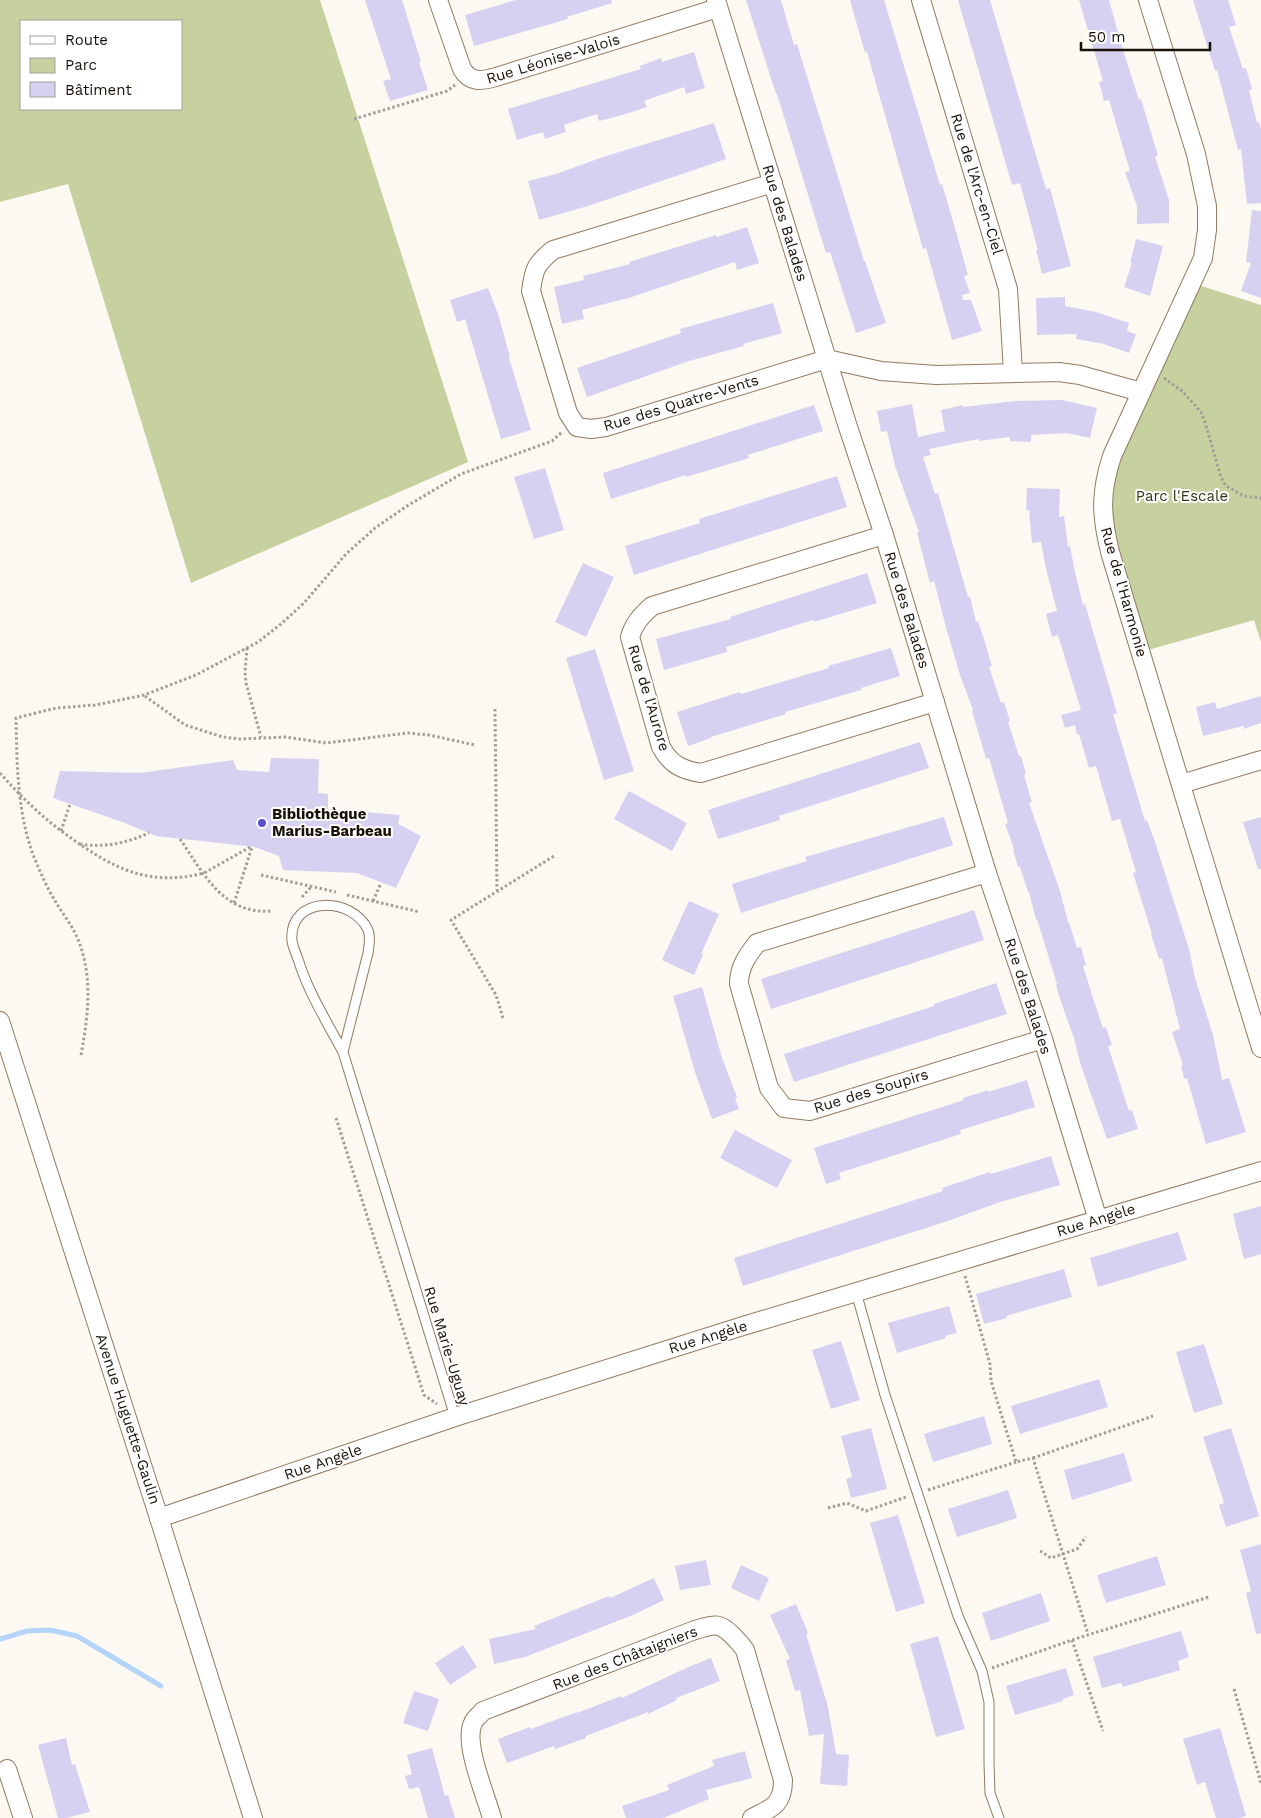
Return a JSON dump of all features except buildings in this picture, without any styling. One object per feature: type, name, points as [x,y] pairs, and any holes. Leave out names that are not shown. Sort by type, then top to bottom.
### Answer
[{"type":"street","name":"Rue Léonise-Valois","points":[[438,0],[458,60],[466,75],[476,81],[489,79],[717,4]]},
{"type":"street","name":"Rue de l'Arc-en-Ciel","points":[[921,0],[1008,289],[1013,372]]},
{"type":"street","name":"Rue de l'Harmonie","points":[[1148,0],[1196,154],[1207,206],[1207,230],[1203,258],[1112,456],[1105,476],[1102,499],[1103,525],[1261,1048]]},
{"type":"street","name":"Rue des Balades","points":[[717,4],[827,359],[884,535],[987,872],[1043,1038],[1098,1220]]},
{"type":"street","name":"Rue des Quatre-Vents","points":[[773,183],[554,250],[539,262],[533,274],[531,291],[568,413],[577,427],[606,428],[827,359],[881,371],[936,374],[1059,372],[1080,375],[1142,392]]},
{"type":"street","name":"Rue de l'Aurore","points":[[884,535],[652,606],[638,619],[633,626],[630,637],[661,747],[667,758],[685,771],[701,773],[935,702]]},
{"type":"street","points":[[1182,784],[1261,760]]},
{"type":"street","name":"Rue des Soupirs","points":[[987,872],[757,943],[745,958],[739,976],[739,984],[769,1088],[784,1108],[810,1111],[1043,1038]]},
{"type":"street","name":"Avenue Huguette-Gaulin","points":[[0,1021],[253,1818]]},
{"type":"street","name":"Rue Angèle","points":[[159,1518],[455,1417],[743,1326],[1261,1171]]},
{"type":"street","name":"Rue des Châtaigniers","points":[[492,1818],[471,1747],[470,1734],[473,1721],[483,1711],[695,1630],[716,1625],[724,1626],[740,1642],[744,1650],[783,1780],[781,1798],[769,1809],[752,1818]]},
{"type":"street","points":[[8,1769],[23,1818]]},
{"type":"lane","name":"Rue Marie-Uguay","points":[[343,1052],[368,953],[369,931],[356,915],[340,908],[323,905],[312,907],[299,917],[292,934],[292,942],[301,969],[318,1006],[343,1052],[455,1417]]},
{"type":"lane","points":[[856,1292],[888,1404],[958,1616],[982,1671],[988,1702],[990,1793],[999,1818]]},
{"type":"path","points":[[354,118],[447,91],[466,75]]},
{"type":"path","points":[[1150,372],[1170,381],[1191,400],[1200,412],[1205,422],[1221,477],[1226,486],[1244,496],[1261,498]]},
{"type":"path","points":[[81,1055],[88,1011],[85,963],[78,941],[54,898],[34,856],[27,832],[20,794],[16,718],[56,708],[96,705],[144,696],[196,675],[247,648],[281,624],[304,603],[346,554],[375,528],[399,511],[461,474],[552,441],[560,433]]},
{"type":"path","points":[[247,648],[246,683],[261,737]]},
{"type":"path","points":[[144,696],[185,724],[223,737],[240,739],[286,737],[326,743],[408,734],[429,735],[475,745]]},
{"type":"path","points":[[495,709],[497,891]]},
{"type":"path","points":[[0,773],[61,831],[104,861],[138,874],[177,878],[204,873],[252,846],[234,904]]},
{"type":"path","points":[[61,831],[70,804]]},
{"type":"path","points":[[79,844],[103,847],[149,833]]},
{"type":"path","points":[[180,839],[216,890],[230,902],[255,911],[272,911]]},
{"type":"path","points":[[503,1018],[496,995],[451,920],[554,856]]},
{"type":"path","points":[[374,901],[381,883]]},
{"type":"path","name":"Rue Marie-Uguay","points":[[336,1118],[424,1395],[455,1417]]},
{"type":"path","points":[[960,1260],[990,1364],[991,1381],[1016,1462],[1033,1458],[1153,1416]]},
{"type":"path","points":[[1033,1458],[1088,1634]]},
{"type":"path","points":[[1040,1551],[1051,1558],[1077,1548],[1086,1537]]},
{"type":"path","points":[[982,1671],[1088,1634],[1209,1597]]},
{"type":"path","points":[[1072,1640],[1103,1731]]},
{"type":"path","points":[[1234,1689],[1261,1783]]},
{"type":"green space","points":[[0,0],[320,0],[468,462],[191,583],[68,184],[0,202]]},
{"type":"green space","name":"Parc l'Escale","points":[[1192,283],[1261,305],[1261,642],[1254,620],[1141,652],[1102,499]]},
{"type":"waterway","points":[[0,1639],[27,1631],[50,1630],[77,1636],[161,1686]]},
{"type":"place","name":"Bibliothèque Marius-Barbeau","points":[[262,823]]}]
